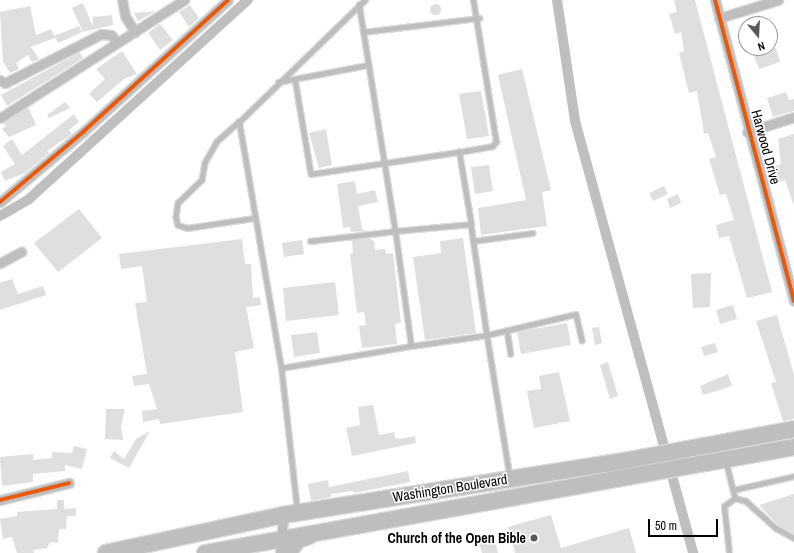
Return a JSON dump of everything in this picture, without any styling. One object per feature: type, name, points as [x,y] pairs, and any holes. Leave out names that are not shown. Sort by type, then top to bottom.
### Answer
[{"type":"highway","name":"Washington Boulevard","points":[[106,553],[290,514],[629,460],[794,429]]},
{"type":"highway","name":"Washington Boulevard","points":[[205,553],[226,548],[280,545],[336,528],[694,466],[794,447]]},
{"type":"highway","points":[[288,553],[298,540],[336,528]]},
{"type":"highway","points":[[226,548],[262,549],[268,553]]},
{"type":"street","points":[[122,0],[125,16],[135,32]]},
{"type":"street","points":[[0,118],[184,0]]},
{"type":"street","points":[[0,202],[83,132],[228,0]]},
{"type":"street","name":"Harwood Drive","points":[[715,0],[748,132],[794,301]]},
{"type":"street","points":[[719,18],[778,0]]},
{"type":"street","points":[[0,80],[5,83],[101,34],[111,35],[117,42]]},
{"type":"street","points":[[748,132],[794,117]]},
{"type":"street","points":[[0,263],[21,252]]},
{"type":"street","points":[[0,500],[69,483]]},
{"type":"street","points":[[280,545],[290,514]]},
{"type":"lane","points":[[254,218],[187,228],[178,225],[176,217],[178,203],[202,180],[205,163],[217,142],[239,122],[277,82],[365,0]]},
{"type":"lane","points":[[295,79],[311,174],[492,146],[496,142],[479,18],[473,0]]},
{"type":"lane","points":[[359,5],[382,163],[395,231],[412,346]]},
{"type":"lane","points":[[363,32],[479,18]]},
{"type":"lane","points":[[277,82],[368,65]]},
{"type":"lane","points":[[239,122],[254,218],[281,368],[290,514]]},
{"type":"lane","points":[[459,152],[510,479]]},
{"type":"lane","points":[[310,241],[470,224]]},
{"type":"lane","points":[[473,241],[532,233]]},
{"type":"lane","points":[[281,368],[487,335],[576,314],[582,340]]},
{"type":"lane","points":[[507,330],[511,354]]},
{"type":"lane","points":[[726,460],[735,498]]},
{"type":"lane","points":[[733,490],[794,476]]},
{"type":"lane","points":[[735,498],[746,501],[776,528],[794,538]]},
{"type":"lane","points":[[729,553],[724,506],[735,498]]},
{"type":"building","points":[[674,0],[695,0],[772,292],[747,298],[729,236],[719,238],[716,225],[734,220],[726,194],[720,195],[709,159],[716,157],[708,133],[704,134],[697,91],[689,93],[679,53],[684,51],[681,32],[675,34],[669,14],[677,12]]},
{"type":"building","points":[[83,3],[93,27],[93,17],[112,15],[113,25],[83,32],[72,8]]},
{"type":"building","points":[[435,3],[439,5],[441,9],[439,13],[435,15],[431,13],[429,9],[431,5]]},
{"type":"building","points":[[190,5],[199,18],[189,27],[179,12]]},
{"type":"building","points":[[30,6],[36,35],[51,29],[55,38],[31,47],[39,59],[32,62],[28,55],[16,63],[19,69],[10,73],[3,62],[0,12]]},
{"type":"building","points":[[156,11],[138,21],[134,13]]},
{"type":"building","points":[[160,24],[173,40],[160,50],[148,33]]},
{"type":"building","points":[[79,26],[82,32],[58,43],[54,36]]},
{"type":"building","points":[[122,51],[137,74],[124,79],[97,102],[89,94],[105,79],[96,69]]},
{"type":"building","points":[[80,52],[83,58],[7,106],[1,95]]},
{"type":"building","points":[[778,55],[780,62],[759,69],[754,56]]},
{"type":"building","points":[[522,69],[551,190],[542,192],[547,226],[481,235],[478,208],[526,200],[498,75]]},
{"type":"building","points":[[481,91],[489,136],[467,139],[459,94]]},
{"type":"building","points":[[786,92],[789,100],[794,99],[794,111],[773,117],[767,98]]},
{"type":"building","points":[[65,102],[70,108],[49,118],[47,115]]},
{"type":"building","points":[[28,107],[36,125],[9,137],[2,129],[6,126],[3,123]]},
{"type":"building","points":[[74,114],[79,122],[69,130],[72,134],[47,151],[49,153],[25,173],[5,181],[1,172],[15,164],[3,146],[12,139],[22,155]]},
{"type":"building","points":[[326,129],[332,165],[319,168],[309,133]]},
{"type":"building","points":[[794,134],[793,203],[785,180],[779,182],[775,166],[781,164],[778,139]]},
{"type":"building","points":[[489,165],[493,191],[475,194],[471,167]]},
{"type":"building","points":[[355,181],[357,194],[375,190],[378,202],[358,206],[362,229],[366,231],[351,232],[350,227],[343,228],[337,184]]},
{"type":"building","points":[[664,186],[668,194],[653,201],[649,193]]},
{"type":"building","points":[[678,194],[681,203],[670,208],[667,199]]},
{"type":"building","points":[[79,209],[102,238],[58,272],[34,243]]},
{"type":"building","points":[[368,238],[374,241],[375,250],[385,249],[386,254],[393,253],[401,323],[395,324],[397,344],[362,348],[359,326],[366,325],[364,312],[357,313],[350,254],[353,253],[352,240]]},
{"type":"building","points":[[463,238],[476,333],[425,340],[413,257],[441,253],[440,241]]},
{"type":"building","points":[[242,239],[245,264],[251,264],[253,298],[260,297],[261,305],[246,307],[254,348],[235,352],[243,412],[160,424],[159,419],[143,422],[142,411],[157,409],[149,384],[134,386],[132,376],[147,374],[135,303],[147,302],[142,266],[121,269],[119,254]]},
{"type":"building","points":[[302,240],[304,254],[284,257],[282,243]]},
{"type":"building","points":[[711,273],[710,307],[693,308],[691,274]]},
{"type":"building","points":[[12,279],[18,294],[43,286],[46,295],[0,310],[0,283]]},
{"type":"building","points":[[335,282],[339,315],[286,321],[283,288]]},
{"type":"building","points":[[733,305],[737,319],[720,324],[716,310]]},
{"type":"building","points":[[777,315],[794,375],[794,419],[783,421],[771,383],[776,382],[756,321]]},
{"type":"building","points":[[567,323],[571,345],[521,354],[517,332]]},
{"type":"building","points":[[599,327],[602,343],[595,345],[592,328]]},
{"type":"building","points":[[317,332],[320,353],[294,357],[291,335]]},
{"type":"building","points":[[715,343],[718,352],[704,356],[701,347]]},
{"type":"building","points":[[608,362],[618,396],[610,399],[600,365]]},
{"type":"building","points":[[559,372],[570,421],[534,428],[527,391],[541,389],[539,376]]},
{"type":"building","points":[[728,374],[732,386],[703,395],[700,386]]},
{"type":"building","points":[[373,405],[379,435],[394,432],[395,438],[400,439],[415,436],[416,443],[352,456],[346,428],[360,425],[358,407]]},
{"type":"building","points":[[106,409],[125,409],[121,426],[123,440],[105,439]]},
{"type":"building","points":[[150,431],[129,468],[110,458],[114,451],[124,459],[136,439]]},
{"type":"building","points":[[74,446],[87,449],[82,469],[65,465],[65,471],[33,474],[33,482],[2,486],[0,457],[33,454],[33,460],[52,458],[52,452],[72,453]]},
{"type":"building","points":[[408,471],[410,482],[354,493],[353,491],[331,494],[331,497],[311,501],[308,484],[328,480],[329,487]]},
{"type":"building","points":[[794,494],[794,534],[778,525],[759,505]]},
{"type":"building","points":[[57,500],[64,500],[64,509],[76,508],[76,516],[67,516],[66,529],[59,529],[58,543],[50,542],[47,548],[33,550],[34,553],[17,553],[12,537],[3,539],[0,519],[17,516],[17,512],[57,509]]},
{"type":"building","points":[[551,515],[561,548],[629,528],[636,553],[515,553],[508,527]]},
{"type":"building","points":[[493,533],[498,553],[482,553],[478,538]]},
{"type":"waterway","points":[[0,216],[29,199],[248,0]]},
{"type":"waterway","points":[[557,0],[575,121],[693,553]]},
{"type":"cycle path","points":[[0,202],[83,132],[228,0]]},
{"type":"cycle path","points":[[715,0],[794,301]]},
{"type":"cycle path","points":[[0,500],[69,483]]},
{"type":"place","name":"Church of the Open Bible","points":[[534,538]]}]
